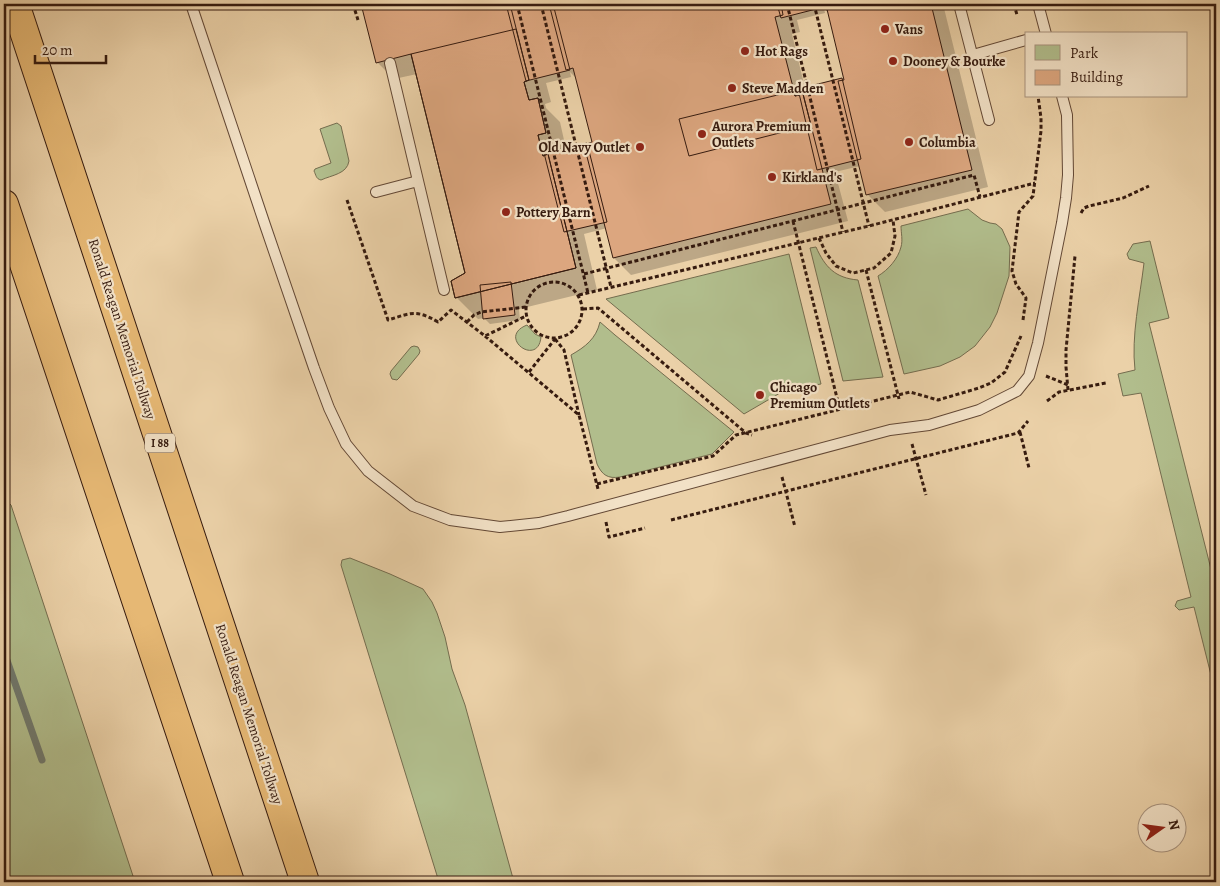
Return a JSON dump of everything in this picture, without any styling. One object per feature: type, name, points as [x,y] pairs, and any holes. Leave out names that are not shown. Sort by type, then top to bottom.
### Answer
[{"type":"highway","name":"Ronald Reagan Memorial Tollway","points":[[15,4],[305,882]]},
{"type":"highway","points":[[4,204],[230,882]]},
{"type":"lane","points":[[191,4],[328,408],[346,444],[368,471],[414,506],[450,520],[500,527],[539,523],[890,430],[929,425],[979,410],[1018,391],[1029,376],[1038,343],[1066,198],[1068,175],[1067,115],[1063,98]]},
{"type":"lane","points":[[959,4],[989,120]]},
{"type":"lane","points":[[1038,4],[1045,32]]},
{"type":"lane","points":[[973,55],[1025,40]]},
{"type":"lane","points":[[390,63],[444,290]]},
{"type":"lane","points":[[376,192],[418,181]]},
{"type":"path","points":[[353,4],[358,20]]},
{"type":"path","points":[[517,4],[588,293]]},
{"type":"path","points":[[541,4],[611,287]]},
{"type":"path","points":[[787,4],[843,232]]},
{"type":"path","points":[[814,4],[869,226]]},
{"type":"path","points":[[1014,4],[1017,14]]},
{"type":"path","points":[[1023,324],[1026,298],[1016,284],[1012,272],[1018,212],[1033,196],[1035,183],[1041,131],[1038,98]]},
{"type":"path","points":[[584,274],[974,175],[980,197]]},
{"type":"path","points":[[579,295],[869,226],[1035,183]]},
{"type":"path","points":[[1080,215],[1084,208],[1123,198],[1149,186]]},
{"type":"path","points":[[1033,196],[1038,195]]},
{"type":"path","points":[[347,200],[388,320],[412,312],[438,322],[452,310],[529,372],[579,416]]},
{"type":"path","points":[[818,238],[836,266],[852,273],[866,270],[874,268],[890,253],[895,236],[893,220]]},
{"type":"path","points":[[793,221],[840,410]]},
{"type":"path","points":[[1068,388],[1066,350],[1075,252]]},
{"type":"path","points":[[866,270],[898,397]]},
{"type":"path","points":[[555,282],[569,285],[579,295],[583,309],[580,324],[569,335],[555,339],[542,336],[532,328],[526,316],[526,307],[531,294],[541,285],[555,282]]},
{"type":"path","points":[[466,322],[481,312],[526,307]]},
{"type":"path","points":[[583,309],[598,308],[746,433],[752,435]]},
{"type":"path","points":[[485,336],[526,316]]},
{"type":"path","points":[[597,484],[713,456],[736,435],[898,397],[910,392],[938,400],[979,388],[999,378],[1005,372],[1015,356],[1022,332]]},
{"type":"path","points":[[529,372],[555,339]]},
{"type":"path","points":[[555,339],[564,350],[598,490]]},
{"type":"path","points":[[1043,374],[1068,388]]},
{"type":"path","points":[[1047,401],[1068,388],[1106,383]]},
{"type":"path","points":[[671,520],[1018,433],[1028,421]]},
{"type":"path","points":[[1020,431],[1030,468]]},
{"type":"path","points":[[912,444],[926,495]]},
{"type":"path","points":[[782,477],[795,527]]},
{"type":"path","points":[[606,521],[610,537],[645,528]]},
{"type":"green space","points":[[337,123],[341,126],[349,161],[348,165],[342,171],[321,180],[316,177],[315,169],[331,163],[320,129]]},
{"type":"green space","points":[[968,209],[982,220],[996,224],[1002,229],[1010,247],[1009,276],[997,313],[990,327],[975,346],[960,357],[940,366],[904,374],[878,276],[898,256],[902,242],[901,226]]},
{"type":"green space","points":[[1150,241],[1169,318],[1149,323],[1216,589],[1216,695],[1194,607],[1179,610],[1175,606],[1177,601],[1191,597],[1141,393],[1123,396],[1118,374],[1135,370],[1135,330],[1144,263],[1129,259],[1127,254],[1133,244]]},
{"type":"green space","points":[[816,247],[827,266],[837,274],[858,280],[883,377],[843,381],[810,248]]},
{"type":"green space","points":[[789,254],[821,384],[780,393],[744,414],[606,299]]},
{"type":"green space","points":[[600,322],[734,432],[712,454],[620,477],[609,477],[603,473],[597,464],[571,355],[589,342],[596,333]]},
{"type":"green space","points":[[527,325],[535,334],[541,337],[538,346],[533,350],[521,347],[517,342],[516,336],[519,330]]},
{"type":"green space","points":[[411,347],[418,347],[419,354],[397,380],[392,379],[391,371]]},
{"type":"green space","points":[[4,498],[11,505],[135,882],[4,882]]},
{"type":"green space","points":[[350,558],[423,589],[432,602],[445,637],[452,669],[465,705],[514,882],[439,882],[341,565],[342,560]]},
{"type":"building","name":"Pottery Barn","points":[[361,4],[510,4],[529,80],[524,82],[529,100],[538,98],[546,133],[538,135],[543,156],[548,154],[576,268],[455,298],[451,281],[465,273],[411,54],[376,63]]},
{"type":"building","points":[[506,4],[553,4],[570,70],[526,81]]},
{"type":"building","name":"Aurora Premium Outlets","points":[[549,4],[781,4],[783,15],[775,17],[795,96],[803,94],[831,204],[613,258],[584,145],[592,142],[573,68],[566,70]]},
{"type":"building","points":[[777,4],[823,4],[824,7],[781,18]]},
{"type":"building","name":"Aurora Premium Outlets","points":[[819,4],[931,4],[972,170],[866,195],[838,81],[844,80],[826,5],[820,6]]},
{"type":"building","name":"Pottery Barn","points":[[516,29],[529,80],[524,82],[529,100],[538,98],[546,133],[538,135],[543,156],[548,154],[576,268],[455,298],[451,281],[465,273],[411,54]]},
{"type":"building","points":[[842,78],[861,159],[817,170],[798,89]]},
{"type":"building","points":[[794,91],[795,96],[803,94],[811,125],[689,156],[679,119]]},
{"type":"building","points":[[587,143],[607,222],[564,232],[544,153]]},
{"type":"building","points":[[511,282],[515,315],[483,319],[480,285]]},
{"type":"waterway","points":[[4,652],[42,760]]},
{"type":"place","name":"Vans","points":[[885,29]]},
{"type":"place","name":"Hot Rags","points":[[745,51]]},
{"type":"place","name":"Dooney & Bourke","points":[[893,61]]},
{"type":"place","name":"Steve Madden","points":[[732,88]]},
{"type":"place","name":"Aurora Premium Outlets","points":[[702,134]]},
{"type":"place","name":"Columbia","points":[[909,142]]},
{"type":"place","name":"Old Navy Outlet","points":[[640,147]]},
{"type":"place","name":"Kirkland's","points":[[772,177]]},
{"type":"place","name":"Pottery Barn","points":[[506,212]]},
{"type":"place","name":"Chicago Premium Outlets","points":[[760,395]]}]
